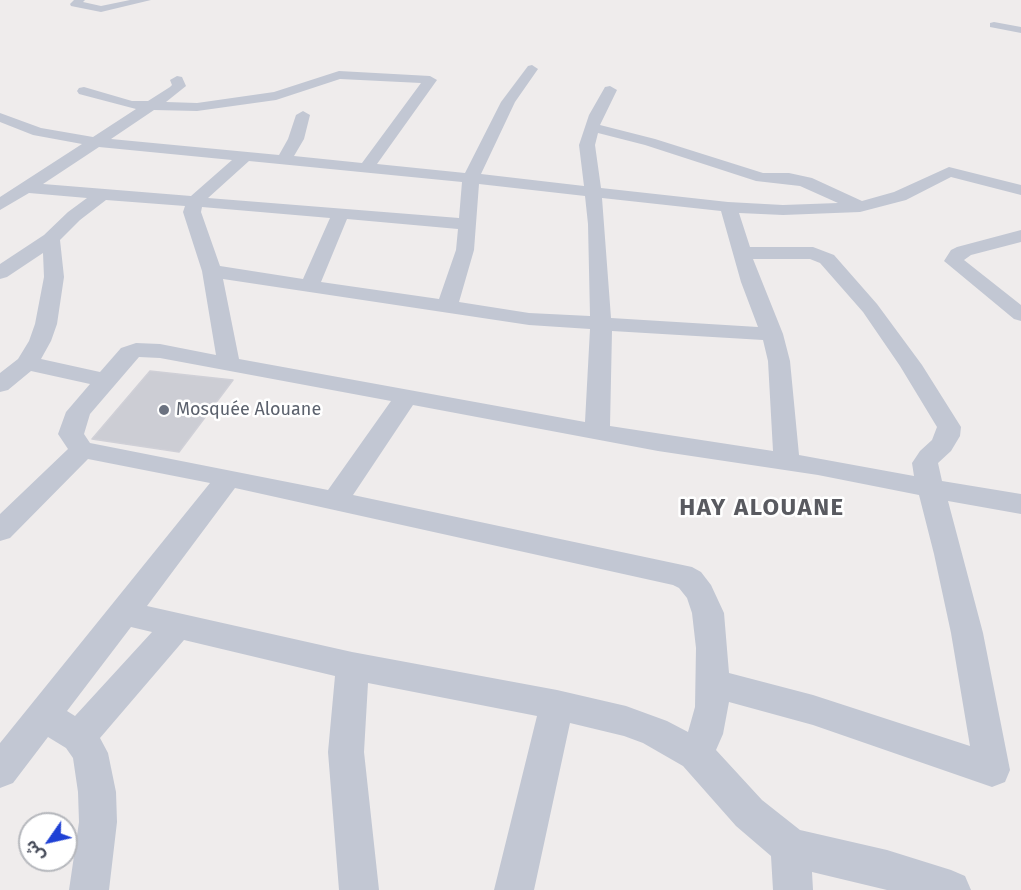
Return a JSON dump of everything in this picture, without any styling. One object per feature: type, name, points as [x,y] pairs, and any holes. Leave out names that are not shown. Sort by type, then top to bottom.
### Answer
[{"type":"street","points":[[80,0],[75,4],[101,9],[146,0]]},
{"type":"street","points":[[994,26],[1021,30]]},
{"type":"street","points":[[447,307],[465,250],[471,178],[483,149],[508,102],[532,69]]},
{"type":"street","points":[[84,91],[114,101],[151,106],[197,107],[256,100],[289,92],[327,77],[339,75],[430,80],[365,169]]},
{"type":"street","points":[[0,205],[175,90],[179,86],[177,80]]},
{"type":"street","points":[[597,432],[601,325],[597,224],[587,145],[602,102],[610,90]]},
{"type":"street","points":[[283,160],[296,139],[303,114]]},
{"type":"street","points":[[0,117],[38,132],[96,142],[471,178],[728,207],[813,209],[860,207],[893,198],[949,172],[1021,190]]},
{"type":"street","points":[[592,127],[650,142],[762,178]]},
{"type":"street","points":[[229,364],[212,271],[192,212],[195,202],[245,157]]},
{"type":"street","points":[[750,208],[750,187],[754,180],[762,178],[789,178],[806,182],[860,207]]},
{"type":"street","points":[[27,188],[467,224]]},
{"type":"street","points":[[0,273],[51,239],[74,216],[103,194]]},
{"type":"street","points":[[728,207],[751,282],[772,334],[779,361],[788,462]]},
{"type":"street","points":[[309,285],[341,213]]},
{"type":"street","points":[[1021,236],[964,251],[958,254],[954,261],[1021,315]]},
{"type":"street","points":[[0,385],[27,363],[40,341],[54,277],[51,239]]},
{"type":"street","points":[[712,683],[813,710],[992,770],[967,633],[925,464],[942,445],[949,427],[911,365],[870,308],[833,264],[821,255],[802,252],[743,253]]},
{"type":"street","points":[[212,271],[529,319],[772,334]]},
{"type":"street","points":[[696,754],[705,734],[712,707],[712,648],[708,613],[700,593],[690,580],[681,575],[229,478],[82,450],[71,434],[78,412],[129,353],[160,351],[597,432],[788,462],[1021,504]]},
{"type":"street","points":[[27,363],[105,380]]},
{"type":"street","points":[[334,502],[406,397]]},
{"type":"street","points":[[0,531],[82,450]]},
{"type":"street","points":[[0,771],[229,478]]},
{"type":"street","points":[[124,613],[352,666],[558,705],[626,721],[656,732],[696,754],[749,813],[790,847],[887,870],[951,890]]},
{"type":"street","points":[[79,737],[178,625]]},
{"type":"street","points":[[352,666],[346,752],[359,890]]},
{"type":"street","points":[[513,890],[558,705]]},
{"type":"street","points":[[44,716],[79,737],[90,753],[98,792],[98,822],[89,890]]},
{"type":"street","points":[[790,847],[794,890]]},
{"type":"building","name":"Mosquée Alouane","points":[[150,371],[233,380],[179,452],[92,439]]},
{"type":"place","name":"Mosquée Alouane","points":[[164,410]]},
{"type":"district","name":"HAY ALOUANE","points":[[762,508]]}]
